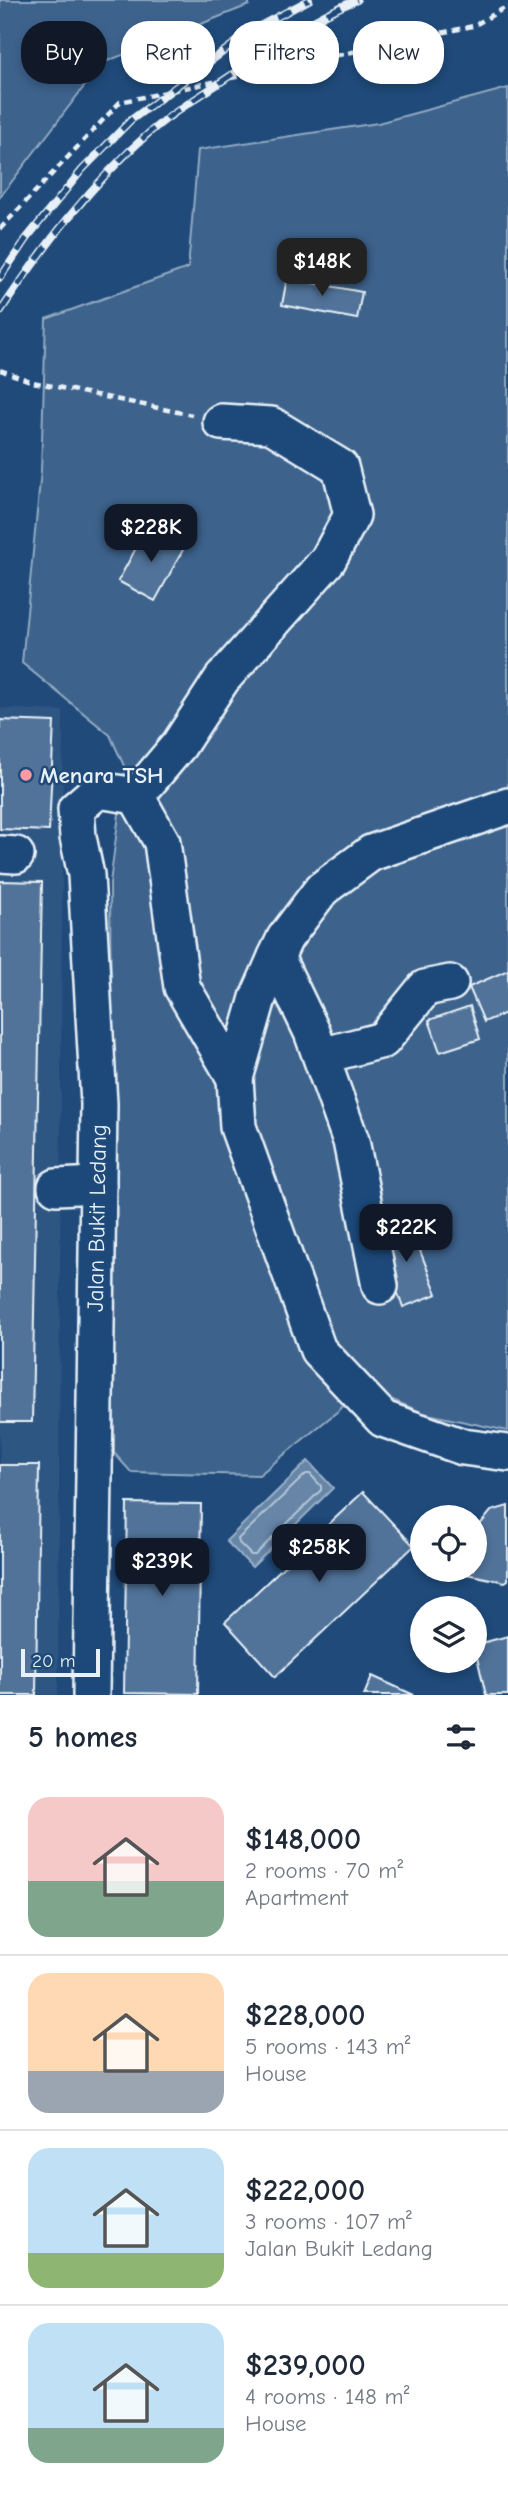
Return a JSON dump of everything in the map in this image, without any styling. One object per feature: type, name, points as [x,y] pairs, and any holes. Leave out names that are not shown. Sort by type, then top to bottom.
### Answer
[{"type":"street","points":[[221,422],[271,425],[340,467],[352,515],[328,561],[222,679],[179,745],[136,796],[162,842],[182,987],[235,1078]]},
{"type":"street","name":"Jalan Bukit Ledang","points":[[91,1695],[99,1104],[86,875],[78,837],[66,809],[98,790],[136,796]]},
{"type":"street","points":[[508,806],[372,853],[322,889],[285,938],[276,957],[258,998],[235,1078],[238,1127],[318,1350],[383,1419],[463,1447],[508,1454]]},
{"type":"street","points":[[276,957],[321,1056],[351,1141],[380,1286]]},
{"type":"street","points":[[321,1056],[383,1040],[425,988],[450,983]]},
{"type":"street","points":[[55,1187],[98,1185]]},
{"type":"path","points":[[0,229],[120,102],[473,26],[508,6]]},
{"type":"path","points":[[0,370],[33,382],[87,391],[221,422]]},
{"type":"shaded area","points":[[0,0],[249,0],[249,5],[208,21],[121,21],[121,56],[107,61],[107,21],[21,21],[21,84],[86,84],[0,197]]},
{"type":"shaded area","points":[[508,88],[508,1431],[423,1413],[363,1387],[338,1411],[259,1475],[131,1472],[114,1453],[110,883],[125,768],[110,735],[22,663],[41,471],[46,319],[188,268],[198,150],[378,123]]},
{"type":"shaded area","points":[[0,708],[63,711],[58,1695],[0,1695]]},
{"type":"water","points":[[308,1461],[333,1488],[252,1567],[226,1541]]},
{"type":"building","points":[[287,278],[362,292],[357,319],[282,305]]},
{"type":"building","points":[[147,528],[184,548],[155,601],[118,581]]},
{"type":"building","name":"Menara TSH","points":[[0,720],[54,722],[49,831],[0,829]]},
{"type":"building","points":[[0,881],[42,882],[32,1422],[0,1422]]},
{"type":"building","points":[[508,970],[508,1012],[484,1022],[469,987]]},
{"type":"building","points":[[470,1006],[480,1039],[440,1052],[429,1020]]},
{"type":"building","points":[[408,1220],[437,1294],[403,1307],[375,1233]]},
{"type":"building","points":[[0,1465],[39,1465],[36,1695],[0,1695]]},
{"type":"building","points":[[363,1492],[410,1542],[410,1550],[275,1677],[225,1622]]},
{"type":"building","points":[[127,1503],[201,1504],[198,1694],[124,1693]]},
{"type":"building","points":[[508,1506],[508,1580],[505,1582],[487,1578],[487,1516],[491,1511]]},
{"type":"building","points":[[508,1636],[508,1695],[486,1695],[481,1673],[487,1673],[487,1642]]},
{"type":"building","points":[[372,1676],[414,1695],[364,1695]]},
{"type":"railway","points":[[0,278],[26,239],[82,170],[131,120],[254,29],[309,0]]},
{"type":"railway","points":[[0,312],[69,217],[107,173],[150,132],[280,41],[325,14],[357,0]]},
{"type":"place","name":"Menara TSH","points":[[26,775]]}]
